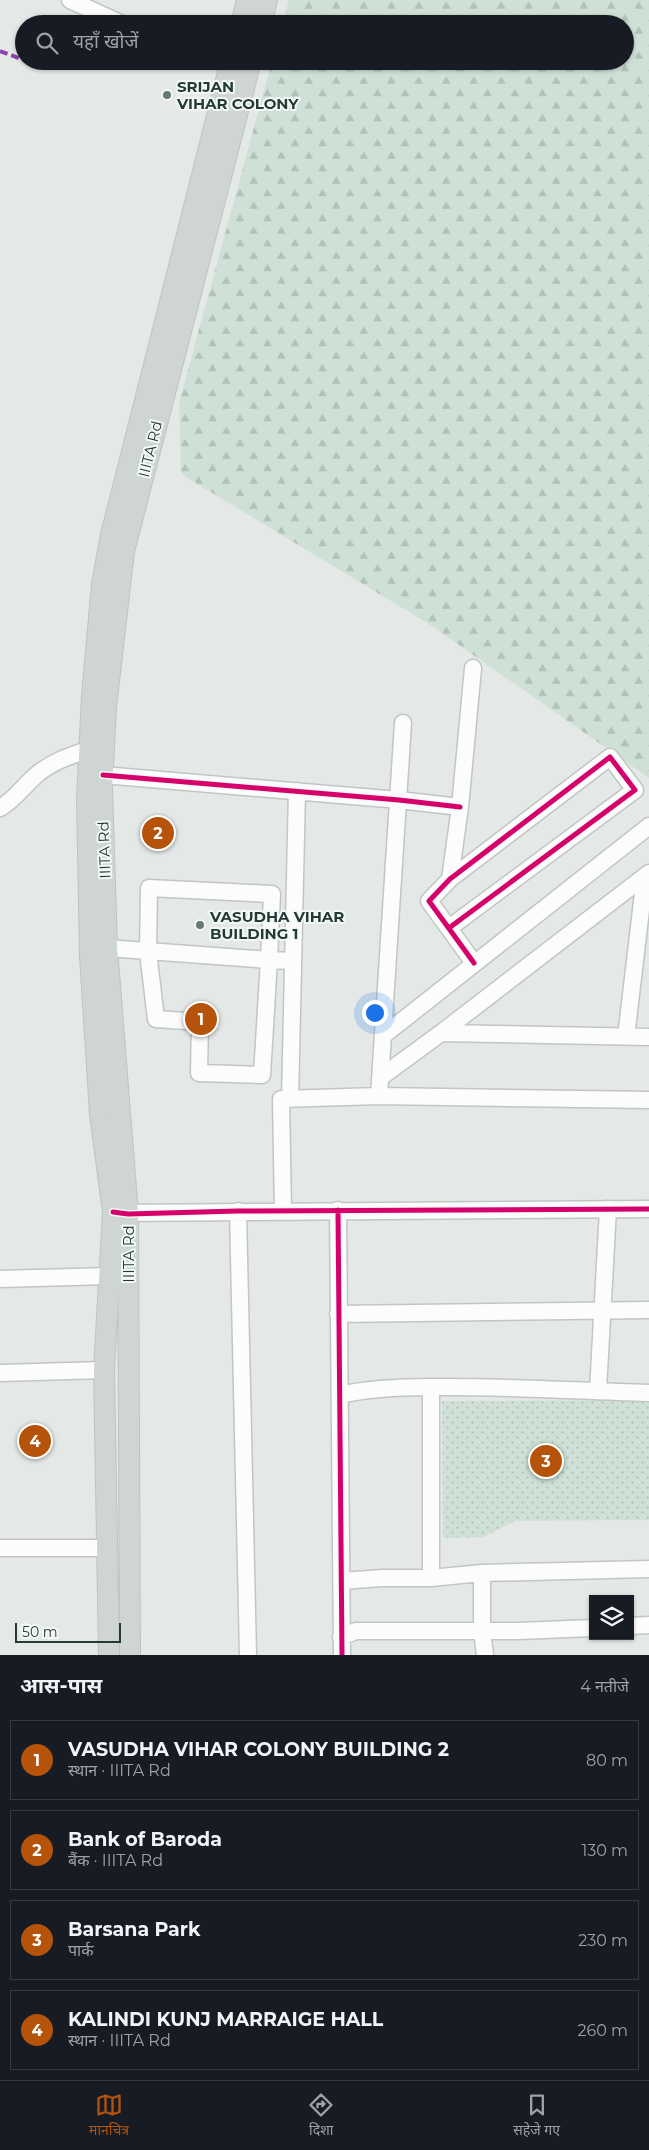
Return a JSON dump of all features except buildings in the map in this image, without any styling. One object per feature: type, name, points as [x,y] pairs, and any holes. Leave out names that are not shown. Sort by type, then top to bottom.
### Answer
[{"type":"main road","points":[[243,15],[247,0]]},
{"type":"main road","points":[[263,15],[267,0]]},
{"type":"main road","name":"IIITA Rd","points":[[124,520],[229,70]]},
{"type":"main road","name":"IIITA Rd","points":[[109,1655],[104,1370],[109,1276],[120,1213],[100,1114],[90,956],[87,799],[96,747],[102,584],[124,520],[249,70]]},
{"type":"main road","name":"IIITA Rd","points":[[96,747],[102,775],[107,948],[120,1213],[130,1655]]},
{"type":"street","points":[[70,0],[102,15]]},
{"type":"street","points":[[450,879],[460,807],[473,668]]},
{"type":"street","points":[[379,1096],[403,723]]},
{"type":"street","points":[[0,808],[16,798],[32,778],[48,766],[96,747]]},
{"type":"street","points":[[449,928],[635,790],[610,756],[450,879],[430,901],[449,928],[474,963]]},
{"type":"street","points":[[102,775],[399,800],[460,807]]},
{"type":"street","points":[[290,1098],[297,791]]},
{"type":"street","points":[[384,1035],[649,826]]},
{"type":"street","points":[[381,1077],[647,874]]},
{"type":"street","points":[[626,1037],[647,874]]},
{"type":"street","points":[[149,888],[272,894],[269,960],[262,1075],[199,1073],[200,1022],[156,1019],[148,952],[149,888]]},
{"type":"street","points":[[107,948],[293,961]]},
{"type":"street","points":[[441,1033],[649,1037]]},
{"type":"street","points":[[283,1211],[281,1099],[379,1096],[649,1100]]},
{"type":"street","points":[[598,1391],[608,1209]]},
{"type":"street","points":[[120,1213],[649,1209]]},
{"type":"street","points":[[338,1210],[342,1655]]},
{"type":"street","points":[[238,1211],[248,1655]]},
{"type":"street","points":[[0,1279],[109,1276]]},
{"type":"street","points":[[338,1314],[649,1310]]},
{"type":"street","points":[[0,1373],[104,1370]]},
{"type":"street","points":[[340,1395],[356,1391],[398,1387],[468,1386],[649,1393]]},
{"type":"street","points":[[431,1387],[431,1578]]},
{"type":"street","points":[[0,1548],[108,1548]]},
{"type":"street","points":[[341,1581],[383,1578],[431,1578],[482,1573],[649,1569]]},
{"type":"street","points":[[482,1573],[482,1631],[485,1655]]},
{"type":"street","points":[[634,1626],[649,1625]]},
{"type":"street","points":[[341,1637],[356,1631],[482,1631],[589,1628]]},
{"type":"green space","points":[[289,0],[649,0],[649,778],[429,624],[181,474],[179,403],[270,70],[634,70],[634,15],[285,15]]},
{"type":"green space","points":[[649,1400],[649,1520],[515,1521],[483,1537],[443,1538],[442,1401]]},
{"type":"marked path","points":[[0,51],[15,57]]},
{"type":"cycle path","points":[[449,928],[635,790],[610,757],[450,879],[429,901],[474,963]]},
{"type":"cycle path","points":[[103,775],[399,800],[460,807]]},
{"type":"cycle path","points":[[113,1212],[128,1214],[238,1211],[649,1209]]},
{"type":"cycle path","points":[[338,1210],[342,1655]]},
{"type":"place","name":"SRIJAN VIHAR COLONY","points":[[167,95]]},
{"type":"place","name":"Bank of Baroda","points":[[158,833]]},
{"type":"place","name":"VASUDHA VIHAR BUILDING 1","points":[[200,925]]},
{"type":"place","name":"VASUDHA VIHAR COLONY BUILDING 2","points":[[201,1019]]},
{"type":"place","name":"KALINDI KUNJ MARRAIGE HALL","points":[[35,1441]]},
{"type":"place","name":"Barsana Park","points":[[546,1461]]}]
